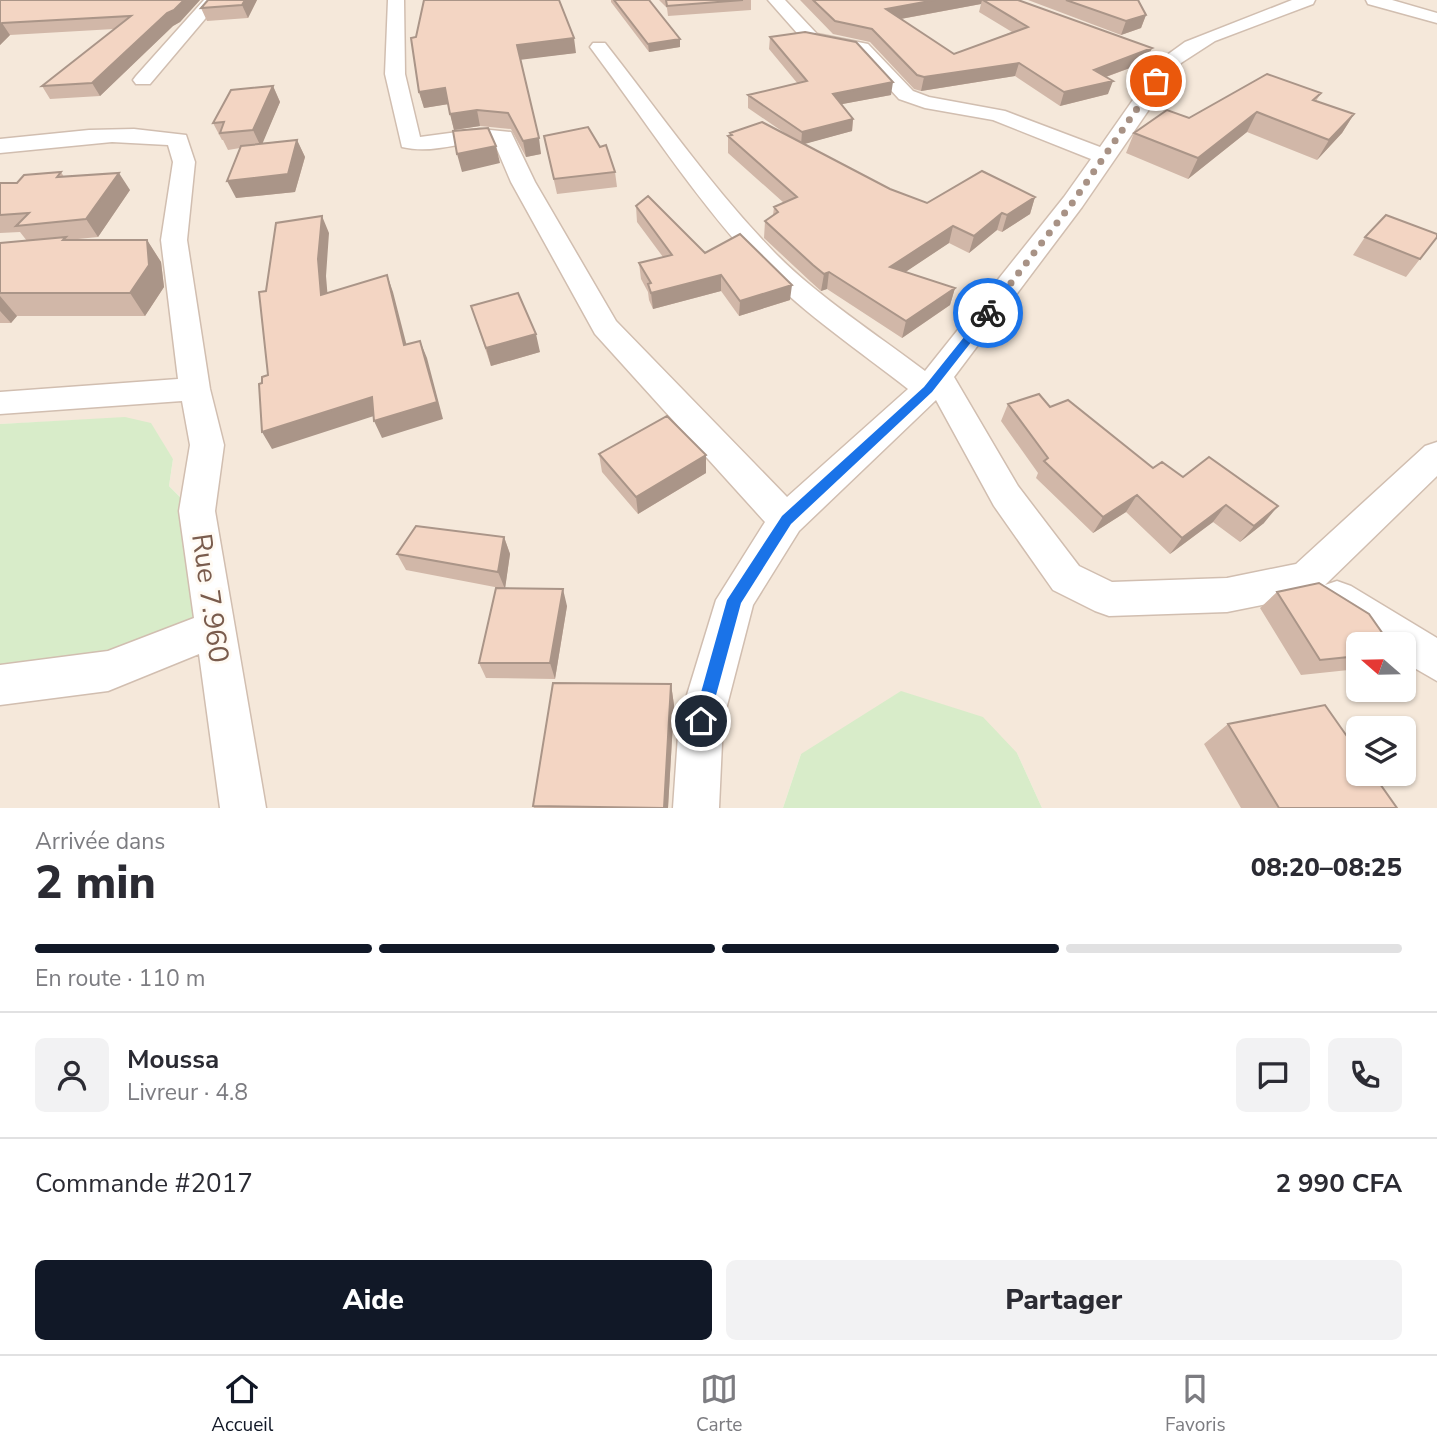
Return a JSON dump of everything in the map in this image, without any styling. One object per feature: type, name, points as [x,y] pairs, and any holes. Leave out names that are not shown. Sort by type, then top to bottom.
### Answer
[{"type":"street","points":[[143,80],[213,0]]},
{"type":"street","points":[[776,0],[811,38],[862,48],[906,94],[925,102],[998,115],[1103,156]]},
{"type":"street","points":[[696,808],[701,721],[734,600],[786,520],[933,383],[1073,202],[1162,56],[1307,0]]},
{"type":"street","points":[[1374,0],[1437,18]]},
{"type":"street","points":[[403,6],[395,74],[410,142],[438,143],[492,134],[503,137],[523,183],[605,327],[786,520]]},
{"type":"street","points":[[599,47],[729,216],[765,258],[796,287],[933,383],[1006,496],[1066,578],[1109,600],[1227,595],[1306,579],[1437,455]]},
{"type":"street","name":"Rue 7.960","points":[[0,146],[123,136],[156,136],[178,140],[184,162],[174,240],[195,389],[207,445],[197,511],[243,808]]},
{"type":"street","points":[[147,243],[174,240]]},
{"type":"street","points":[[0,403],[195,389]]},
{"type":"street","points":[[1306,579],[1437,662]]},
{"type":"street","points":[[0,685],[108,671],[217,628]]},
{"type":"shaded area","points":[[0,0],[1437,0],[1437,808],[1042,808],[1017,753],[801,754],[783,808],[0,808],[0,671],[197,513],[169,486],[173,459],[125,418],[0,424]]},
{"type":"green space","points":[[125,417],[151,423],[173,459],[169,486],[196,513],[220,622],[180,652],[0,671],[0,424]]},
{"type":"green space","points":[[901,691],[983,717],[1017,753],[1042,808],[783,808],[801,754]]},
{"type":"building","points":[[0,0],[184,0],[92,83],[42,86],[131,16],[0,24]]},
{"type":"building","points":[[208,0],[245,0],[242,5],[201,8]]},
{"type":"building","points":[[424,0],[559,0],[574,38],[517,45],[539,138],[523,141],[508,113],[477,110],[450,114],[445,88],[419,92],[411,38],[416,37]]},
{"type":"building","points":[[614,0],[649,0],[680,39],[648,44]]},
{"type":"building","points":[[666,0],[743,0],[667,6]]},
{"type":"building","points":[[813,0],[935,0],[886,9],[954,54],[1028,27],[983,0],[1018,0],[1152,48],[1094,70],[1113,81],[1064,92],[1019,63],[924,77],[917,75],[872,29],[835,21]]},
{"type":"building","points":[[1066,0],[1138,0],[1146,15],[1126,21]]},
{"type":"building","points":[[805,32],[856,42],[893,82],[833,94],[853,119],[802,132],[748,95],[807,81],[770,37]]},
{"type":"building","points":[[1267,74],[1321,93],[1313,100],[1354,114],[1329,140],[1257,112],[1198,158],[1134,133],[1167,110],[1189,118]]},
{"type":"building","points":[[273,86],[253,130],[220,133],[224,122],[213,123],[231,90]]},
{"type":"building","points":[[762,122],[890,189],[927,203],[982,171],[1035,197],[1007,215],[1002,213],[974,236],[953,226],[890,267],[955,288],[906,321],[829,272],[824,274],[765,221],[778,212],[774,207],[797,197],[728,136]]},
{"type":"building","points":[[588,127],[600,147],[606,145],[615,172],[554,179],[544,136]]},
{"type":"building","points":[[488,128],[496,146],[457,154],[453,131]]},
{"type":"building","points":[[297,140],[288,174],[227,181],[241,146]]},
{"type":"building","points":[[61,172],[57,177],[119,173],[86,219],[16,226],[29,213],[0,215],[0,183],[17,183],[24,175]]},
{"type":"building","points":[[648,196],[705,253],[740,234],[792,285],[740,301],[721,275],[651,293],[648,284],[651,283],[639,263],[672,255],[636,206]]},
{"type":"building","points":[[1386,215],[1437,234],[1420,259],[1365,237]]},
{"type":"building","points":[[322,216],[318,259],[321,295],[387,275],[404,345],[420,341],[437,402],[374,421],[372,397],[262,432],[259,384],[262,383],[262,377],[268,375],[259,292],[266,291],[276,223]]},
{"type":"building","points":[[66,237],[63,240],[147,240],[149,265],[130,293],[0,293],[0,243]]},
{"type":"building","points":[[518,293],[536,334],[486,348],[471,306]]},
{"type":"building","points":[[1039,394],[1050,407],[1068,400],[1153,468],[1162,462],[1183,477],[1209,457],[1278,506],[1254,526],[1226,505],[1182,538],[1137,495],[1103,517],[1044,461],[1048,458],[1008,404]]},
{"type":"building","points":[[667,416],[706,455],[636,497],[599,454]]},
{"type":"building","points":[[416,526],[504,537],[498,572],[397,554]]},
{"type":"building","points":[[1319,583],[1369,614],[1382,632],[1346,632],[1346,657],[1320,660],[1277,592]]},
{"type":"building","points":[[496,588],[563,589],[550,663],[479,663]]},
{"type":"building","points":[[553,683],[671,684],[664,808],[533,806]]},
{"type":"building","points":[[1325,705],[1346,735],[1346,786],[1381,786],[1397,808],[1279,808],[1228,724]]},
{"type":"way so far","points":[[988,313],[1073,202],[1156,81]]},
{"type":"route","points":[[701,721],[734,600],[786,520],[928,390],[988,313]]}]
